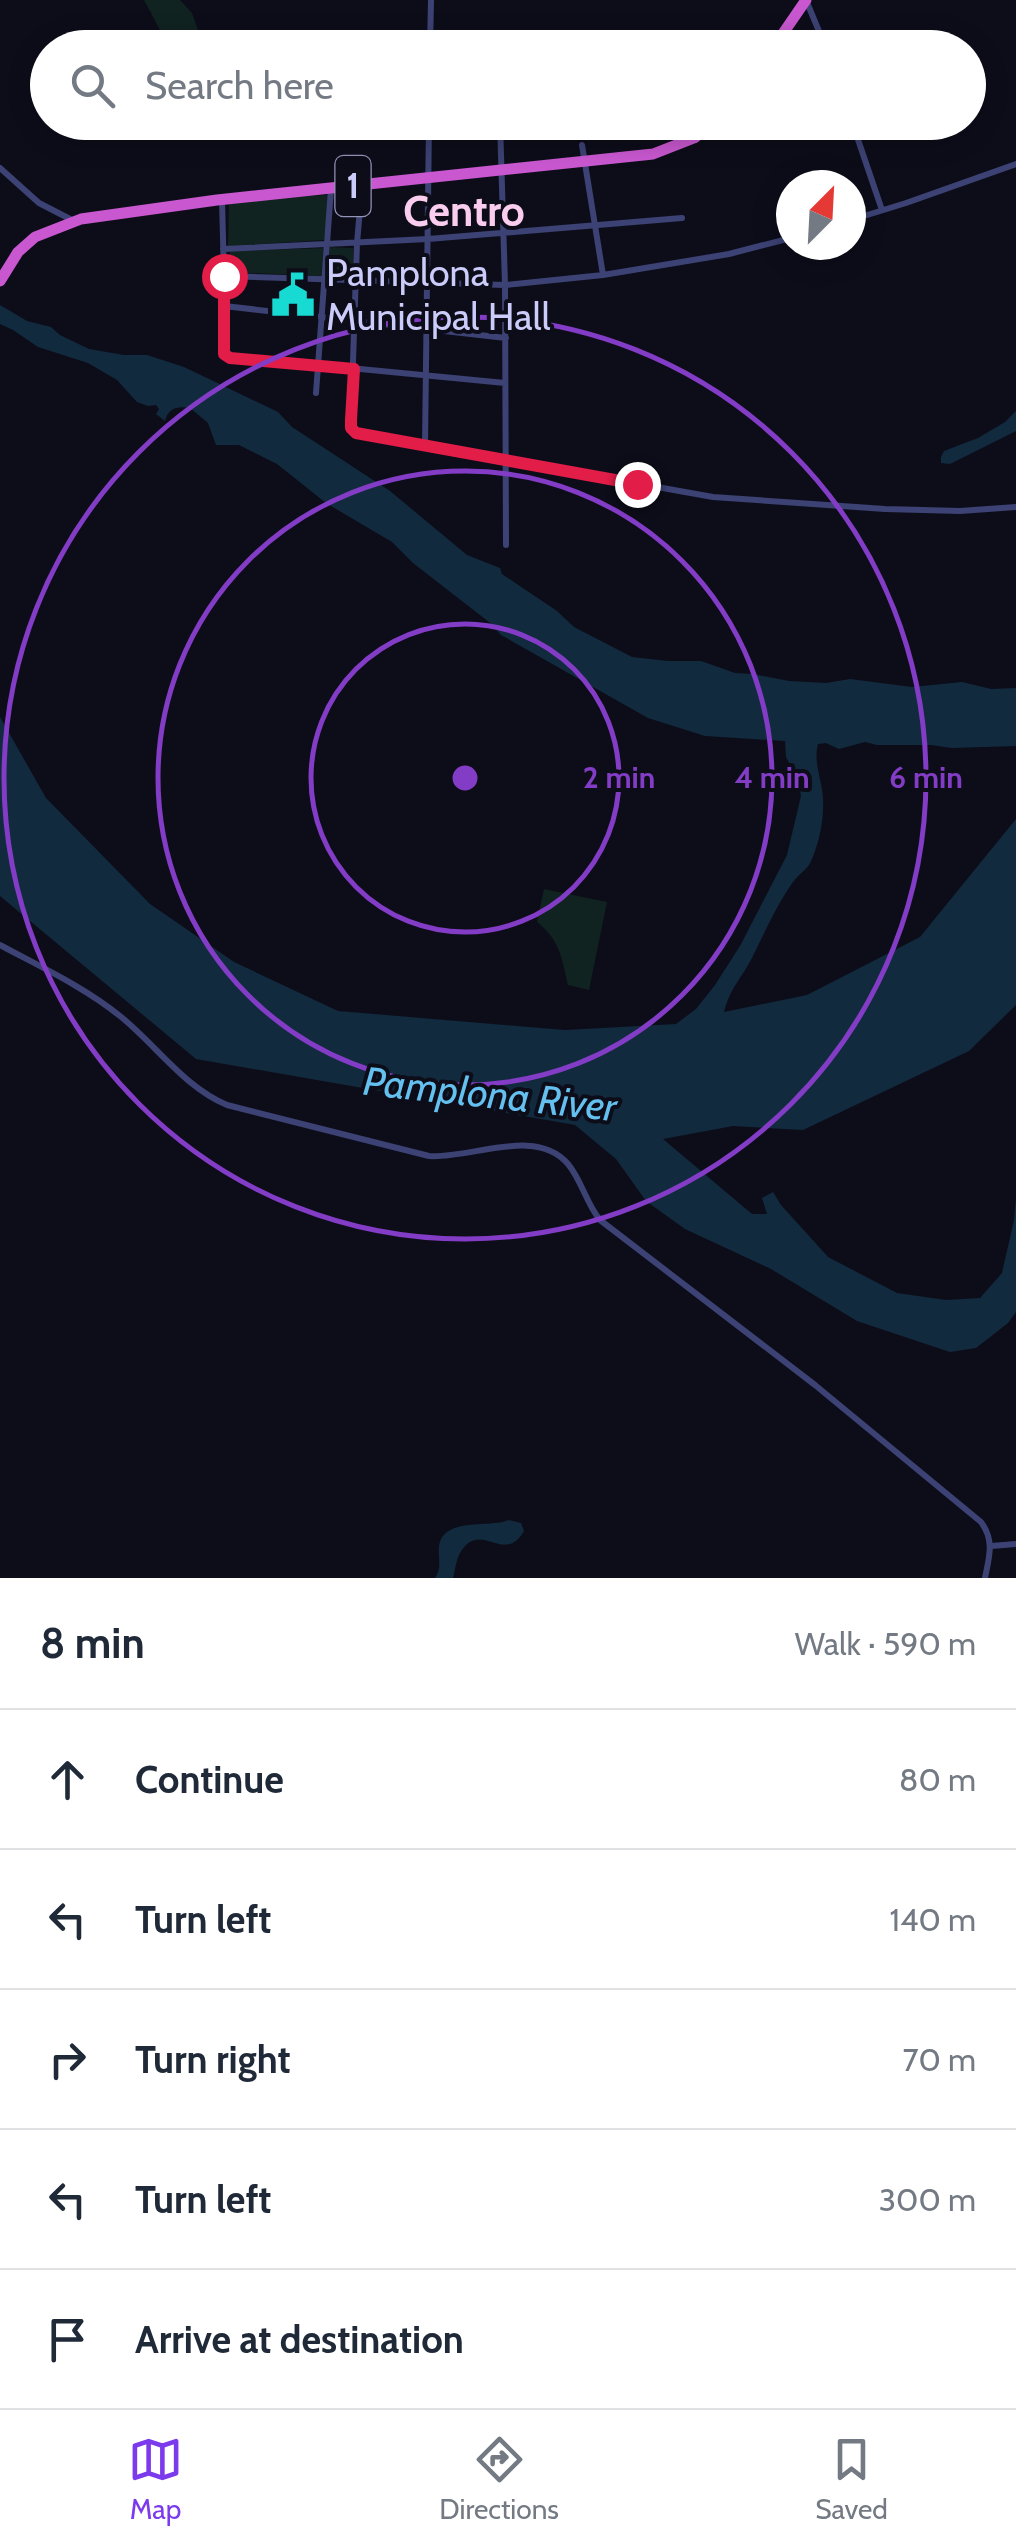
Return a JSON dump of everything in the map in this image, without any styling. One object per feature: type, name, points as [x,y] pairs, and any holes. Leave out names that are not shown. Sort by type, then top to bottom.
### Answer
[{"type":"highway","points":[[785,30],[806,0]]},
{"type":"highway","name":"1","points":[[2,278],[18,252],[34,237],[75,221],[222,200],[653,154],[689,140]]},
{"type":"street","points":[[430,30],[431,0]]},
{"type":"street","points":[[806,0],[818,30]]},
{"type":"street","points":[[426,445],[429,140]]},
{"type":"street","points":[[501,140],[506,545]]},
{"type":"street","points":[[858,140],[882,210]]},
{"type":"street","points":[[582,145],[603,276]]},
{"type":"street","points":[[866,215],[1016,164]]},
{"type":"street","points":[[0,168],[39,203],[75,221]]},
{"type":"street","points":[[362,184],[351,420],[354,431],[713,497],[782,504],[960,511],[1016,507]]},
{"type":"street","points":[[316,393],[331,189]]},
{"type":"street","points":[[222,200],[222,351],[226,356],[505,383]]},
{"type":"street","points":[[223,250],[682,218]]},
{"type":"street","points":[[224,276],[505,285],[603,276],[776,242]]},
{"type":"street","points":[[224,306],[506,338]]},
{"type":"street","points":[[0,944],[115,1012],[200,1092],[227,1105],[429,1156],[456,1156],[514,1146],[555,1152],[571,1168],[600,1220],[815,1384],[973,1514],[990,1536],[986,1578]]},
{"type":"street","points":[[991,1546],[1016,1544]]},
{"type":"green space","points":[[144,0],[180,0],[192,13],[198,30],[160,30]]},
{"type":"green space","points":[[331,195],[324,240],[228,246],[229,202]]},
{"type":"green space","points":[[330,247],[353,248],[353,276],[329,275]]},
{"type":"green space","points":[[325,248],[321,276],[230,272],[230,251]]},
{"type":"green space","points":[[544,889],[607,902],[589,990],[568,985],[555,943],[537,922]]},
{"type":"water","name":"Pamplona River","points":[[0,305],[89,349],[147,355],[184,367],[278,412],[292,427],[390,491],[467,555],[500,568],[502,574],[574,627],[632,657],[701,661],[735,673],[789,681],[826,683],[850,679],[912,687],[962,682],[991,689],[1016,688],[1016,746],[952,748],[865,742],[839,749],[818,744],[823,806],[815,852],[781,900],[724,1012],[807,995],[920,937],[1016,819],[1016,1005],[969,1051],[803,1130],[733,1126],[663,1139],[752,1214],[767,1214],[762,1198],[773,1192],[828,1257],[897,1293],[946,1300],[980,1298],[1002,1273],[1016,1198],[1016,1312],[1008,1323],[976,1348],[950,1352],[857,1321],[771,1269],[685,1229],[646,1201],[616,1159],[575,1125],[196,1059],[0,896],[0,717],[46,798],[150,904],[234,962],[338,1011],[565,1030],[676,1024],[696,1009],[740,946],[787,855],[801,796],[798,779],[786,757],[785,741],[705,736],[648,718],[501,635],[392,542],[326,503],[277,464],[239,445],[216,445],[208,423],[190,408],[174,409],[165,421],[156,414],[156,405],[137,402],[117,380],[88,363],[38,347],[0,324]]},
{"type":"water","points":[[1016,411],[1016,431],[950,464],[941,463],[944,451],[978,438]]},
{"type":"water","points":[[509,1520],[521,1523],[524,1531],[516,1541],[468,1543],[460,1553],[453,1578],[435,1578],[439,1544],[447,1532]]},
{"type":"place","name":"Pamplona Municipal Hall","points":[[293,295]]},
{"type":"district","name":"Centro","points":[[464,211]]},
{"type":"route","points":[[224,276],[224,354],[230,358],[354,369],[351,428],[356,433],[637,484]]}]
